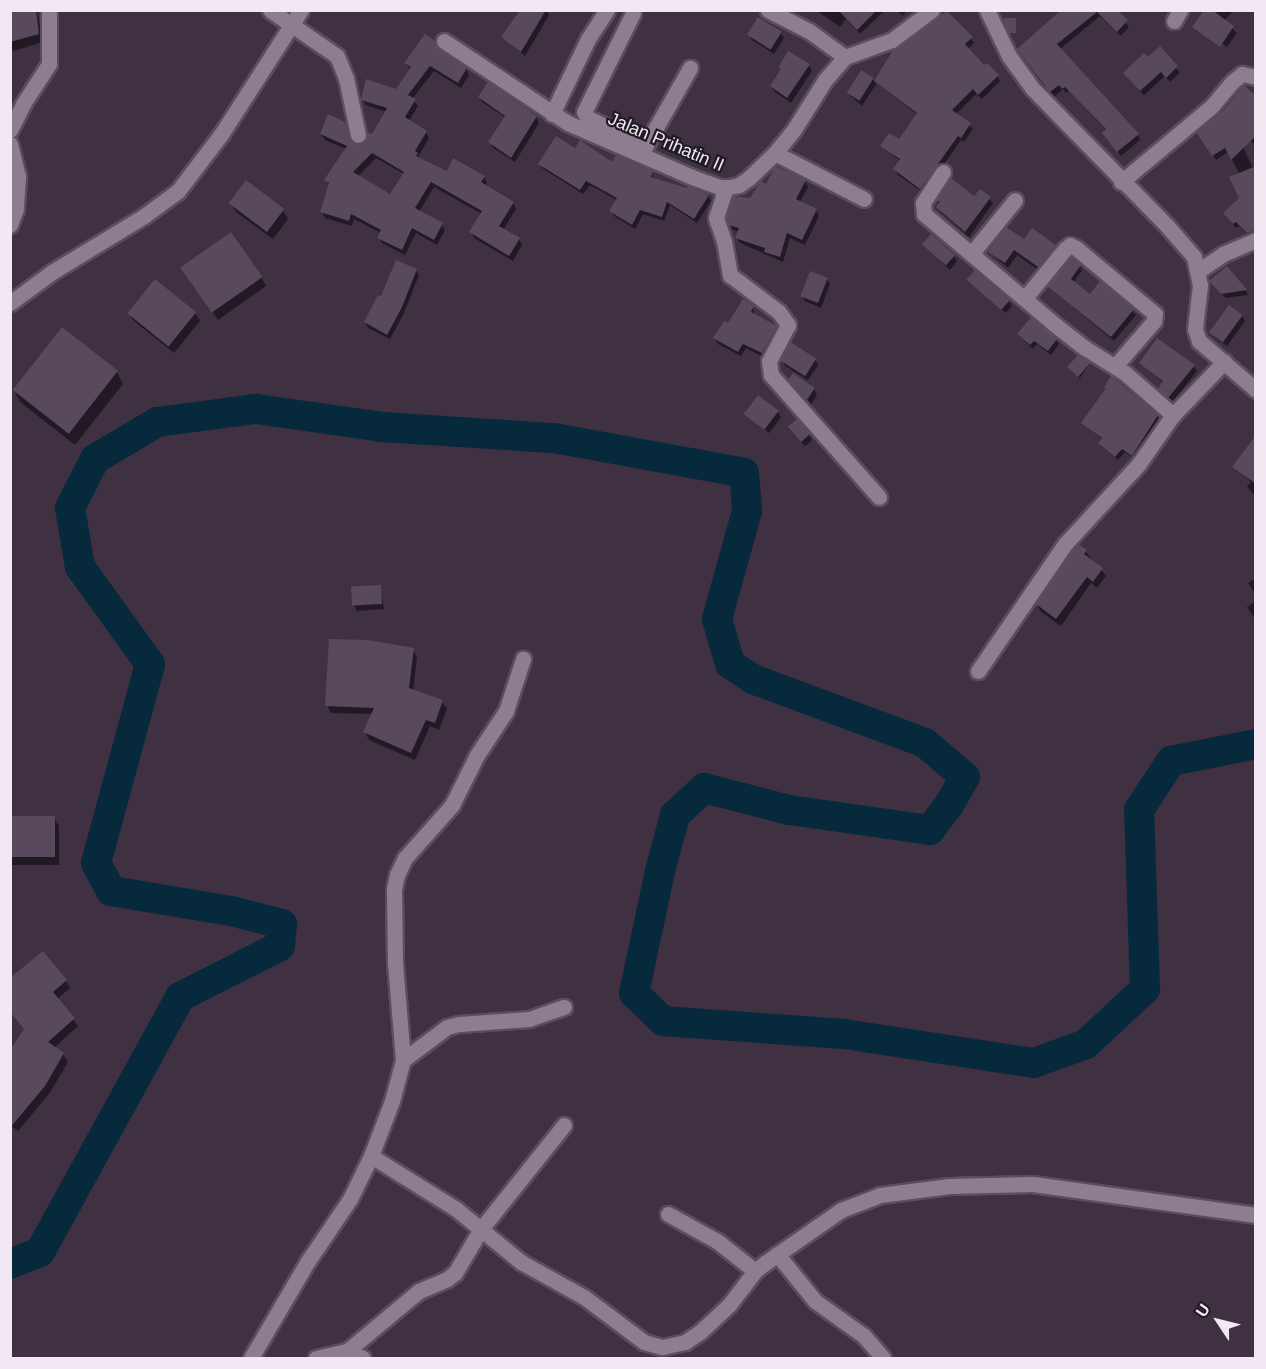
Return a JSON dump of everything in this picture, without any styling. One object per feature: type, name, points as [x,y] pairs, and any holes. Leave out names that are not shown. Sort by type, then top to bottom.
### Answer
[{"type":"street","points":[[10,130],[23,104],[49,64],[49,10]]},
{"type":"street","points":[[270,10],[296,20],[337,56],[346,78],[358,135]]},
{"type":"street","points":[[552,114],[588,39],[607,10]]},
{"type":"street","points":[[768,10],[816,35],[844,57],[892,40],[932,10]]},
{"type":"street","points":[[987,10],[999,38],[1032,88],[1194,257],[1200,285],[1196,329],[1199,340],[1256,390]]},
{"type":"street","points":[[633,13],[584,112],[588,118],[644,150],[690,68]]},
{"type":"street","points":[[10,303],[52,272],[144,216],[178,191],[222,133],[296,20]]},
{"type":"street","name":"Jalan Prihatin II","points":[[444,41],[552,114],[644,150],[720,187],[739,185],[775,153],[793,131],[825,80],[844,57]]},
{"type":"street","points":[[1121,182],[1211,107],[1232,82],[1242,74],[1256,77]]},
{"type":"street","points":[[10,144],[18,177],[16,209],[10,225]]},
{"type":"street","points":[[775,153],[864,199]]},
{"type":"street","points":[[943,172],[921,208],[1072,338],[1115,366],[1173,415]]},
{"type":"street","points":[[720,187],[724,193],[716,218],[724,242],[730,275],[779,312],[788,325],[770,361],[771,375],[879,497]]},
{"type":"street","points":[[972,254],[1015,200]]},
{"type":"street","points":[[1198,271],[1223,254],[1256,240]]},
{"type":"street","points":[[1025,298],[1068,246],[1082,252],[1155,314],[1154,321],[1115,366]]},
{"type":"street","points":[[978,670],[1052,560],[1083,522],[1138,465],[1173,415],[1224,362]]},
{"type":"street","points":[[255,1357],[308,1261],[350,1199],[371,1155],[392,1101],[403,1060],[395,963],[394,889],[397,874],[405,858],[452,805],[477,755],[506,711],[523,659]]},
{"type":"street","points":[[403,1060],[447,1027],[459,1024],[529,1020],[564,1007]]},
{"type":"street","points":[[316,1359],[347,1351],[419,1291],[455,1273],[481,1229],[564,1125]]},
{"type":"street","points":[[371,1155],[456,1209],[511,1255],[584,1298],[634,1336],[667,1353],[700,1332],[729,1305],[755,1271],[841,1210],[861,1200],[898,1192],[949,1186],[1013,1183],[1054,1186],[1256,1215]]},
{"type":"street","points":[[668,1214],[717,1241],[755,1271]]},
{"type":"street","points":[[777,1254],[815,1301],[864,1336],[883,1359]]},
{"type":"street","points":[[347,1351],[363,1359]]},
{"type":"building","points":[[10,10],[36,10],[39,34],[10,42]]},
{"type":"building","points":[[520,10],[546,10],[521,52],[501,37]]},
{"type":"building","points":[[838,10],[877,10],[857,30]]},
{"type":"building","points":[[1061,10],[1117,10],[1128,20],[1117,32],[1097,12],[1057,44],[1139,134],[1117,152],[1102,133],[1106,129],[1065,87],[1062,89],[1059,85],[1050,92],[1017,49]]},
{"type":"building","points":[[1204,10],[1212,10],[1234,26],[1220,47],[1192,27]]},
{"type":"building","points":[[947,11],[973,37],[965,44],[984,65],[987,63],[999,75],[978,95],[973,89],[952,110],[971,123],[961,138],[958,136],[920,189],[893,169],[900,159],[880,146],[889,133],[899,139],[917,113],[874,81],[893,50]]},
{"type":"building","points":[[758,17],[782,32],[771,50],[747,35]]},
{"type":"building","points":[[1003,18],[1016,18],[1016,33],[1009,33]]},
{"type":"building","points":[[425,34],[434,40],[439,49],[467,68],[458,83],[430,66],[408,95],[416,99],[405,117],[427,131],[415,151],[418,153],[416,156],[447,171],[453,158],[485,176],[481,182],[514,202],[499,226],[520,238],[509,256],[469,232],[482,211],[431,182],[415,208],[443,223],[434,240],[412,228],[402,250],[377,238],[381,230],[351,214],[349,221],[320,212],[329,183],[324,180],[347,146],[320,134],[328,114],[345,122],[351,142],[364,143],[367,132],[372,134],[387,108],[361,100],[366,79],[396,89],[411,67],[404,63]],"holes":[[[372,153],[404,172],[390,194],[353,172]]]},
{"type":"building","points":[[1160,46],[1178,66],[1166,78],[1161,72],[1140,91],[1123,73],[1144,53],[1148,57]]},
{"type":"building","points":[[788,51],[810,64],[787,98],[770,86],[781,69],[778,68]]},
{"type":"building","points":[[861,70],[874,78],[859,101],[847,93]]},
{"type":"building","points":[[488,82],[537,116],[511,158],[488,142],[505,116],[478,97]]},
{"type":"building","points":[[1244,85],[1256,96],[1256,136],[1231,160],[1225,148],[1212,156],[1196,132],[1224,110]]},
{"type":"building","points":[[556,136],[575,148],[580,140],[612,162],[616,155],[653,171],[651,177],[687,188],[688,186],[709,195],[694,219],[667,202],[662,217],[640,210],[632,225],[609,211],[617,198],[586,181],[580,190],[538,164]]},
{"type":"building","points":[[775,166],[806,180],[796,199],[817,209],[802,240],[787,233],[780,257],[764,252],[765,248],[735,238],[739,228],[729,225],[726,218],[733,196],[750,198],[761,181],[766,184]]},
{"type":"building","points":[[1256,166],[1256,230],[1247,233],[1236,222],[1233,224],[1223,213],[1239,198],[1229,177]]},
{"type":"building","points":[[951,178],[974,196],[980,189],[991,197],[965,232],[936,207],[940,202],[936,200]]},
{"type":"building","points":[[246,180],[284,209],[267,232],[229,203]]},
{"type":"building","points":[[1006,227],[1024,239],[1032,228],[1056,245],[1038,267],[1014,250],[1005,263],[988,252]]},
{"type":"building","points":[[231,232],[263,277],[212,313],[180,268]]},
{"type":"building","points":[[931,234],[955,255],[946,266],[922,245]]},
{"type":"building","points":[[1071,257],[1081,265],[1071,279],[1090,294],[1100,281],[1134,309],[1111,337],[1047,286]]},
{"type":"building","points":[[396,260],[417,269],[402,307],[387,335],[364,322],[378,295],[381,296]]},
{"type":"building","points":[[1227,266],[1247,290],[1221,294],[1209,281]]},
{"type":"building","points":[[975,270],[1010,300],[1001,310],[966,280]]},
{"type":"building","points":[[810,271],[828,278],[818,303],[800,296]]},
{"type":"building","points":[[155,279],[196,312],[168,347],[127,313]]},
{"type":"building","points":[[743,299],[754,306],[751,312],[777,326],[762,353],[743,344],[738,352],[713,338],[724,321],[728,323]]},
{"type":"building","points":[[1229,305],[1243,315],[1223,342],[1209,333]]},
{"type":"building","points":[[1031,317],[1057,339],[1048,351],[1034,341],[1030,345],[1017,334]]},
{"type":"building","points":[[62,327],[118,371],[69,434],[13,390]]},
{"type":"building","points":[[1157,338],[1195,365],[1168,398],[1158,389],[1163,381],[1139,363]]},
{"type":"building","points":[[790,342],[816,358],[805,376],[779,360]]},
{"type":"building","points":[[1078,355],[1090,363],[1078,377],[1067,367]]},
{"type":"building","points":[[793,373],[815,388],[807,400],[788,380]]},
{"type":"building","points":[[1111,376],[1158,415],[1132,456],[1122,449],[1115,457],[1098,443],[1102,438],[1081,423],[1106,388],[1104,387]]},
{"type":"building","points":[[758,395],[779,411],[764,430],[744,414]]},
{"type":"building","points":[[797,419],[810,434],[801,442],[788,427]]},
{"type":"building","points":[[1256,435],[1256,484],[1232,467]]},
{"type":"building","points":[[1078,544],[1087,550],[1084,554],[1103,568],[1093,582],[1087,577],[1056,619],[1036,604]]},
{"type":"building","points":[[381,585],[382,604],[352,606],[351,587]]},
{"type":"building","points":[[329,639],[368,640],[414,648],[409,688],[443,700],[435,723],[426,720],[411,753],[363,732],[374,708],[325,706]]},
{"type":"building","points":[[10,816],[55,816],[55,857],[10,857]]},
{"type":"building","points":[[43,951],[67,980],[53,992],[75,1018],[48,1042],[64,1053],[45,1086],[10,1128],[10,1050],[24,1029],[10,1012],[10,978]]},
{"type":"waterway","points":[[10,1264],[40,1252],[180,997],[280,946],[282,924],[231,911],[111,891],[96,863],[150,664],[80,567],[70,508],[95,459],[157,422],[256,409],[382,427],[554,438],[744,473],[747,511],[717,619],[730,664],[755,680],[925,743],[965,777],[930,830],[789,810],[704,788],[675,815],[660,871],[634,993],[663,1021],[844,1034],[1034,1063],[1086,1044],[1145,989],[1139,810],[1171,761],[1256,744]]}]
